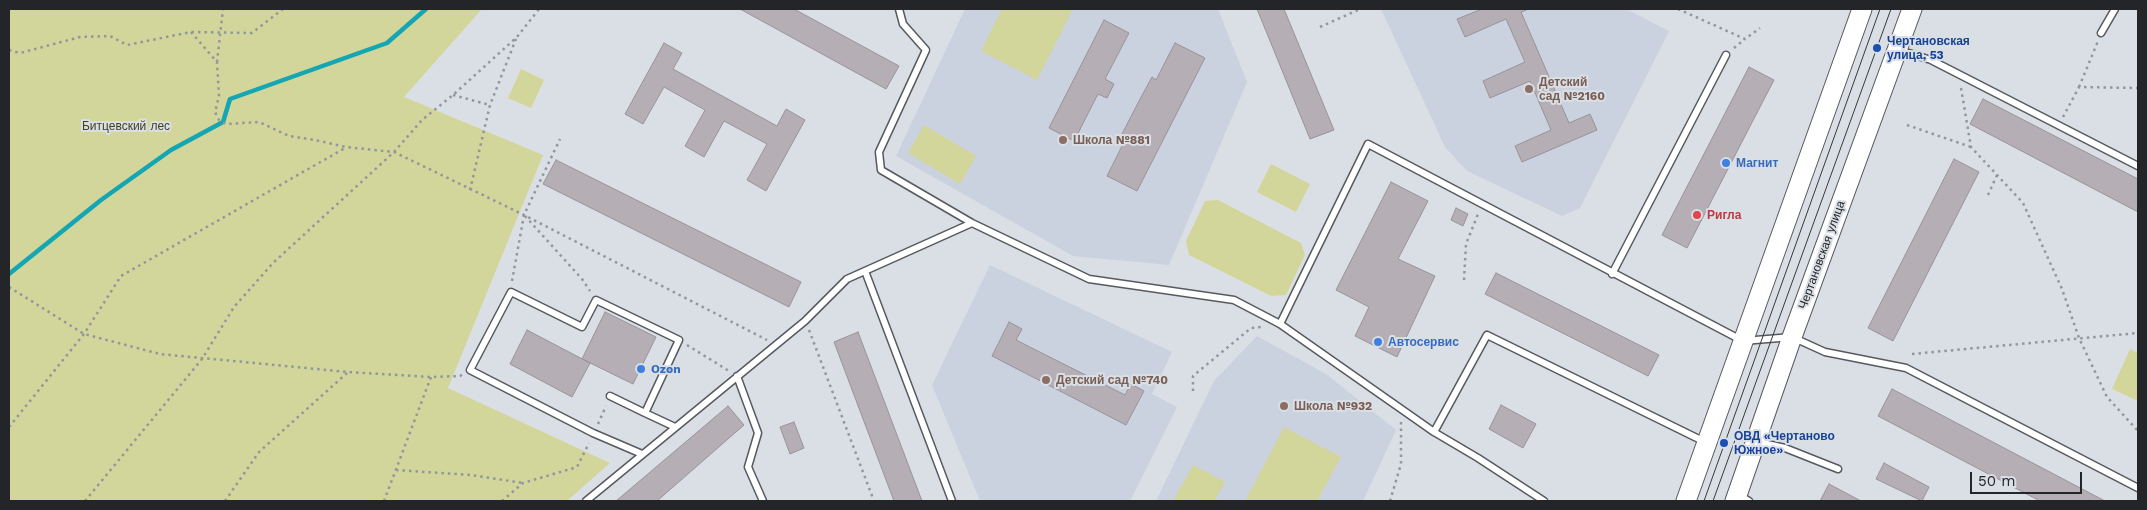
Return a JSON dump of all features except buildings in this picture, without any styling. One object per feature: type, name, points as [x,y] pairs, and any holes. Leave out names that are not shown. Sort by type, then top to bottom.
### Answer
[{"type":"main road","points":[[1686,501],[1862,9]]},
{"type":"main road","name":"Чертановская улица","points":[[1741,499],[1756,442],[1792,337],[1912,9]]},
{"type":"lane","points":[[899,9],[903,24],[926,50],[879,152],[881,170],[972,223],[1089,278],[1234,300],[1280,324],[1434,432],[1544,501]]},
{"type":"lane","points":[[2101,33],[2115,9]]},
{"type":"lane","points":[[1897,50],[1931,60],[2138,166]]},
{"type":"lane","points":[[1612,274],[1726,54]]},
{"type":"lane","points":[[1280,324],[1368,144],[1612,274],[1743,341],[1792,337],[1825,352],[1906,368],[2138,488]]},
{"type":"lane","points":[[586,501],[805,321],[847,279],[972,223]]},
{"type":"lane","points":[[865,272],[952,501]]},
{"type":"lane","points":[[642,454],[593,433],[470,370],[511,292],[582,327],[596,300],[679,340],[645,413]]},
{"type":"lane","points":[[1434,432],[1487,335],[1707,443]]},
{"type":"lane","points":[[737,376],[758,434],[748,467],[763,501]]},
{"type":"lane","points":[[610,396],[675,427]]},
{"type":"lane","points":[[1756,442],[1786,448],[1838,469]]},
{"type":"path","points":[[223,9],[222,32],[217,62],[219,96],[215,112],[218,120],[226,124],[259,122],[289,136],[346,147],[394,152],[524,215],[776,345]]},
{"type":"path","points":[[9,50],[20,53],[80,37],[110,36],[127,45],[191,32],[252,33],[283,9]]},
{"type":"path","points":[[85,501],[202,359],[234,307],[273,263],[394,152],[422,120],[453,95],[517,37],[539,9]]},
{"type":"path","points":[[1320,27],[1360,9]]},
{"type":"path","points":[[1678,9],[1745,39]]},
{"type":"path","points":[[1726,54],[1760,28]]},
{"type":"path","points":[[191,32],[217,62]]},
{"type":"path","points":[[2059,126],[2101,33]]},
{"type":"path","points":[[470,190],[490,105],[517,37]]},
{"type":"path","points":[[1958,74],[1971,147]]},
{"type":"path","points":[[2078,87],[2138,88]]},
{"type":"path","points":[[453,95],[490,105]]},
{"type":"path","points":[[1907,125],[1971,147],[2023,203],[2062,288],[2080,338],[2107,397],[2138,431]]},
{"type":"path","points":[[511,292],[524,215],[560,139]]},
{"type":"path","points":[[9,427],[84,334],[121,276],[346,147]]},
{"type":"path","points":[[1988,196],[1997,175]]},
{"type":"path","points":[[1464,280],[1466,244],[1482,204]]},
{"type":"path","points":[[524,215],[582,280],[596,300]]},
{"type":"path","points":[[9,288],[84,334],[160,354],[348,372],[431,377],[460,376],[470,370]]},
{"type":"path","points":[[805,321],[874,501]]},
{"type":"path","points":[[1193,391],[1193,376],[1251,328],[1280,324]]},
{"type":"path","points":[[1912,354],[2138,333]]},
{"type":"path","points":[[679,340],[737,376]]},
{"type":"path","points":[[225,501],[259,452],[348,372]]},
{"type":"path","points":[[384,501],[431,377]]},
{"type":"path","points":[[502,501],[523,483],[577,467],[610,396]]},
{"type":"path","points":[[1390,501],[1401,464],[1400,409]]},
{"type":"path","points":[[396,470],[471,475],[523,483]]},
{"type":"shaded area","name":"Школа №881","points":[[965,9],[1218,9],[1247,82],[1169,265],[1073,256],[896,156]]},
{"type":"shaded area","name":"Детский сад №2160","points":[[1381,9],[1626,9],[1669,31],[1580,208],[1562,216],[1467,171],[1445,147]]},
{"type":"shaded area","name":"Детский сад №740","points":[[990,265],[1172,352],[1152,394],[1177,407],[1130,501],[980,501],[932,385]]},
{"type":"shaded area","name":"Школа №932","points":[[1257,336],[1326,374],[1396,430],[1363,501],[1156,501],[1214,381]]},
{"type":"green space","name":"Битцевский лес","points":[[9,9],[482,9],[404,97],[543,155],[448,388],[610,463],[567,501],[9,501]]},
{"type":"green space","points":[[1002,9],[1073,9],[1037,80],[981,51]]},
{"type":"green space","points":[[521,69],[544,80],[531,108],[508,98]]},
{"type":"green space","points":[[924,125],[976,156],[960,184],[908,153]]},
{"type":"green space","points":[[1271,164],[1310,184],[1296,212],[1257,192]]},
{"type":"green space","points":[[1218,200],[1301,243],[1305,255],[1286,295],[1271,296],[1189,255],[1186,241],[1205,201]]},
{"type":"green space","points":[[2130,349],[2138,353],[2138,401],[2112,389]]},
{"type":"green space","points":[[1284,427],[1341,457],[1317,501],[1245,501]]},
{"type":"green space","points":[[1193,465],[1225,482],[1214,501],[1173,501]]},
{"type":"waterway","points":[[9,274],[101,200],[171,150],[223,122],[230,99],[387,43],[426,9]]},
{"type":"tram line","points":[[1704,501],[1880,9]]},
{"type":"tram line","points":[[1713,501],[1891,9]]},
{"type":"place","name":"Чертановская улица, 53","points":[[1877,48]]},
{"type":"place","name":"Детский сад №2160","points":[[1529,89]]},
{"type":"place","name":"Школа №881","points":[[1063,140]]},
{"type":"place","name":"Магнит","points":[[1726,163]]},
{"type":"place","name":"Ригла","points":[[1697,215]]},
{"type":"place","name":"Автосервис","points":[[1378,342]]},
{"type":"place","name":"Ozon","points":[[641,369]]},
{"type":"place","name":"Детский сад №740","points":[[1046,380]]},
{"type":"place","name":"Школа №932","points":[[1284,406]]},
{"type":"place","name":"ОВД «Чертаново Южное»","points":[[1724,443]]}]
